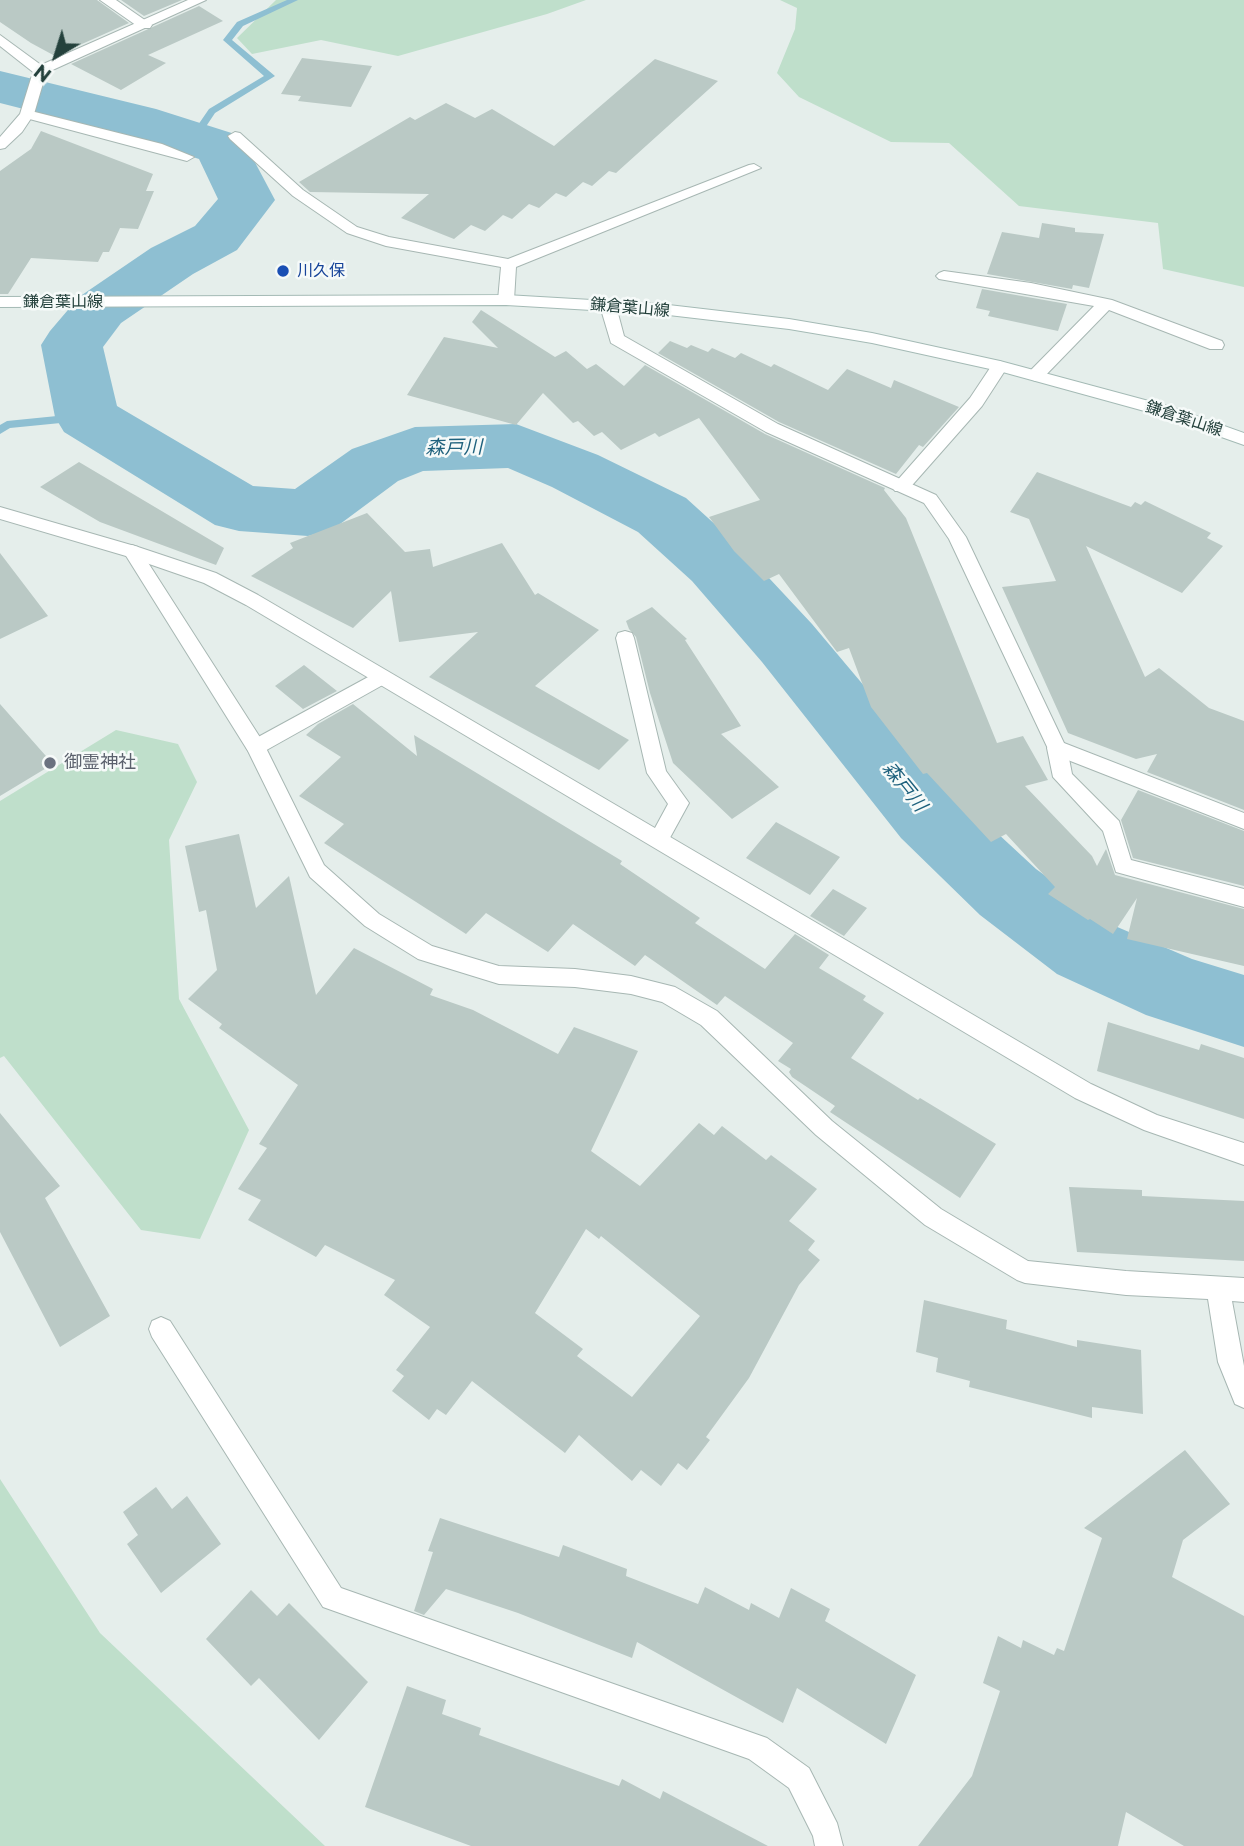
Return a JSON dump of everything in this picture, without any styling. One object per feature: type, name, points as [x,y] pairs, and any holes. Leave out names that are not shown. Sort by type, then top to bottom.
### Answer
[{"type":"street","points":[[107,0],[145,25]]},
{"type":"street","points":[[0,145],[17,129],[28,112],[40,74],[199,0]]},
{"type":"street","points":[[0,38],[40,74]]},
{"type":"street","points":[[28,112],[157,147],[187,158]]},
{"type":"street","points":[[235,136],[299,194],[352,230],[386,241],[509,264],[754,168]]},
{"type":"street","points":[[506,300],[509,264]]},
{"type":"street","points":[[944,276],[1031,288],[1106,303],[1216,345]]},
{"type":"street","name":"鎌倉葉山線","points":[[0,302],[506,300],[608,306],[789,324],[872,338],[1000,366],[1165,411],[1244,439]]},
{"type":"street","points":[[1035,376],[1106,303]]},
{"type":"street","points":[[608,306],[617,339],[772,428],[930,499],[957,537],[1057,748],[1063,777],[1112,827],[1123,866],[1244,898]]},
{"type":"street","points":[[901,487],[976,402],[1000,366]]},
{"type":"street","points":[[0,513],[132,551],[210,578],[659,839],[1083,1091],[1152,1123],[1244,1154]]},
{"type":"street","points":[[132,551],[256,747],[317,871],[372,920],[426,953],[499,975],[575,978],[631,985],[667,994],[709,1018],[824,1128],[933,1217],[1025,1272],[1126,1283],[1244,1290]]},
{"type":"street","points":[[625,638],[657,773],[679,803],[659,839]]},
{"type":"street","points":[[256,747],[381,677]]},
{"type":"street","points":[[1057,748],[1244,821]]},
{"type":"street","points":[[1218,1289],[1230,1362],[1244,1395]]},
{"type":"street","points":[[161,1329],[332,1598],[757,1748],[799,1778],[827,1833],[829,1846]]},
{"type":"green space","points":[[276,0],[586,0],[547,14],[398,56],[321,40],[252,54],[237,38]]},
{"type":"green space","points":[[780,0],[1244,0],[1244,287],[1163,269],[1158,223],[1019,206],[949,143],[891,142],[799,97],[777,73],[795,29],[797,8]]},
{"type":"green space","points":[[116,730],[178,744],[197,782],[169,840],[179,999],[249,1130],[200,1239],[141,1230],[4,1056],[0,1058],[0,801]]},
{"type":"green space","points":[[0,1479],[100,1633],[325,1846],[0,1846]]},
{"type":"building","points":[[0,0],[97,0],[129,23],[55,56],[0,22]]},
{"type":"building","points":[[121,0],[182,0],[144,16]]},
{"type":"building","points":[[199,6],[223,21],[148,55],[166,63],[121,90],[71,64]]},
{"type":"building","points":[[302,58],[372,66],[351,107],[298,101],[301,96],[281,94]]},
{"type":"building","points":[[655,59],[718,81],[616,173],[609,171],[592,186],[583,182],[566,197],[556,193],[539,208],[529,204],[512,219],[503,215],[485,231],[471,225],[454,239],[401,218],[429,194],[310,192],[299,182],[410,117],[415,120],[446,103],[475,118],[492,109],[554,146]]},
{"type":"building","points":[[41,131],[153,174],[146,191],[154,191],[138,229],[120,228],[109,252],[103,252],[98,262],[31,258],[8,294],[0,294],[0,171],[31,149]]},
{"type":"building","points":[[1042,223],[1075,228],[1075,232],[1104,234],[1089,288],[1073,285],[1072,289],[987,274],[1002,232],[1039,238]]},
{"type":"building","points":[[982,289],[1067,304],[1058,331],[988,316],[990,311],[976,308]]},
{"type":"building","points":[[481,310],[555,357],[566,351],[587,369],[596,364],[624,386],[645,365],[765,434],[885,488],[906,518],[997,743],[1023,736],[1048,780],[1025,786],[1092,856],[1097,866],[1106,849],[1115,875],[1244,909],[1244,966],[1127,939],[1137,898],[1113,934],[1088,920],[1048,894],[1055,887],[1006,834],[991,842],[927,773],[923,774],[871,707],[849,648],[837,652],[779,574],[764,581],[734,551],[709,517],[760,500],[699,418],[659,437],[655,433],[621,450],[602,432],[594,436],[578,421],[573,423],[543,393],[516,425],[407,395],[444,337],[498,348],[472,322]]},
{"type":"building","points":[[670,341],[708,352],[712,348],[735,358],[741,353],[771,367],[774,364],[828,390],[847,369],[891,388],[894,380],[959,407],[923,447],[919,445],[896,474],[779,422],[658,353]]},
{"type":"building","points":[[79,462],[224,548],[216,565],[100,522],[40,487]]},
{"type":"building","points":[[1037,472],[1131,507],[1135,502],[1141,505],[1145,501],[1211,533],[1207,538],[1223,546],[1182,593],[1086,546],[1145,677],[1159,668],[1209,708],[1244,721],[1244,810],[1147,772],[1157,754],[1136,759],[1068,733],[1002,587],[1056,581],[1029,519],[1010,512]]},
{"type":"building","points":[[367,513],[405,552],[430,549],[433,567],[502,543],[535,595],[538,593],[599,630],[535,686],[629,740],[599,770],[429,677],[478,632],[399,642],[391,591],[353,628],[251,576],[293,548],[290,543]]},
{"type":"building","points":[[0,553],[48,616],[0,639]]},
{"type":"building","points":[[652,607],[687,639],[685,640],[741,726],[721,734],[779,787],[732,819],[673,763],[650,693],[636,637],[626,621]]},
{"type":"building","points":[[304,665],[337,691],[303,709],[275,686]]},
{"type":"building","name":"御霊神社","points":[[0,704],[53,764],[0,796]]},
{"type":"building","points":[[353,704],[417,756],[414,735],[622,861],[620,864],[700,918],[695,923],[765,969],[795,934],[829,955],[819,968],[866,996],[863,1000],[884,1013],[851,1058],[996,1144],[960,1198],[830,1112],[835,1106],[792,1077],[789,1072],[791,1069],[778,1061],[793,1043],[725,996],[717,1005],[645,955],[635,966],[573,924],[548,952],[486,913],[466,934],[324,843],[344,824],[299,796],[341,757],[306,735],[318,724]]},
{"type":"building","points":[[1138,790],[1244,831],[1244,886],[1133,858],[1121,820]]},
{"type":"building","points":[[776,822],[840,857],[810,895],[746,858]]},
{"type":"building","points":[[239,834],[256,908],[289,876],[316,995],[354,948],[433,989],[430,995],[473,1010],[558,1054],[574,1027],[638,1051],[591,1151],[640,1186],[699,1123],[714,1135],[722,1126],[766,1160],[771,1155],[817,1189],[789,1221],[815,1241],[808,1250],[820,1260],[799,1285],[749,1378],[706,1437],[710,1440],[687,1470],[678,1463],[661,1486],[641,1470],[632,1481],[579,1435],[565,1453],[472,1381],[446,1415],[437,1409],[429,1420],[392,1391],[404,1376],[396,1370],[430,1327],[384,1295],[395,1280],[325,1245],[316,1257],[248,1220],[261,1200],[238,1189],[267,1148],[259,1144],[298,1085],[219,1028],[222,1024],[188,999],[217,970],[206,910],[199,912],[185,846]],"holes":[[[586,1229],[599,1239],[601,1236],[700,1316],[632,1397],[577,1356],[583,1349],[535,1313]]]},
{"type":"building","points":[[833,889],[867,908],[844,936],[810,916]]},
{"type":"building","points":[[1108,1022],[1199,1050],[1201,1044],[1244,1058],[1244,1119],[1097,1071]]},
{"type":"building","points":[[0,1113],[60,1186],[45,1198],[110,1316],[60,1347],[0,1232]]},
{"type":"building","points":[[1069,1187],[1142,1190],[1142,1196],[1244,1201],[1244,1261],[1077,1252]]},
{"type":"building","points":[[924,1300],[1007,1320],[1006,1329],[1077,1347],[1077,1340],[1141,1350],[1143,1414],[1092,1407],[1092,1418],[969,1387],[970,1381],[936,1372],[938,1358],[916,1352]]},
{"type":"building","points":[[1185,1450],[1230,1504],[1183,1540],[1172,1577],[1244,1616],[1244,1846],[1184,1846],[1126,1812],[1118,1846],[918,1846],[972,1776],[1000,1691],[983,1683],[998,1636],[1021,1648],[1023,1640],[1054,1655],[1057,1648],[1064,1651],[1102,1538],[1084,1528]]},
{"type":"building","points":[[156,1487],[172,1509],[187,1496],[221,1544],[161,1593],[127,1544],[138,1535],[123,1512]]},
{"type":"building","points":[[440,1518],[559,1557],[563,1545],[627,1569],[626,1576],[698,1604],[705,1587],[749,1610],[751,1603],[779,1618],[791,1588],[830,1609],[825,1621],[916,1675],[886,1744],[797,1688],[783,1723],[637,1642],[632,1658],[518,1613],[446,1589],[424,1615],[414,1611],[433,1552],[428,1551]]},
{"type":"building","points":[[251,1590],[277,1616],[289,1603],[368,1682],[319,1740],[259,1678],[251,1686],[206,1639]]},
{"type":"building","points":[[407,1686],[446,1700],[442,1714],[481,1728],[479,1735],[619,1786],[622,1779],[660,1799],[663,1791],[768,1846],[471,1846],[365,1807]]},
{"type":"waterway","points":[[194,138],[212,111],[270,76],[227,40],[240,24],[294,0]]},
{"type":"waterway","name":"森戸川","points":[[0,87],[137,121],[221,148],[247,200],[216,238],[172,261],[100,310],[72,345],[87,417],[239,508],[308,513],[375,465],[415,449],[516,446],[575,471],[662,515],[716,564],[787,643],[928,816],[1008,892],[1086,950],[1175,990],[1244,1011]]},
{"type":"waterway","points":[[0,430],[7,425],[87,417]]},
{"type":"place","name":"川久保","points":[[283,271]]},
{"type":"place","name":"御霊神社","points":[[50,763]]}]
